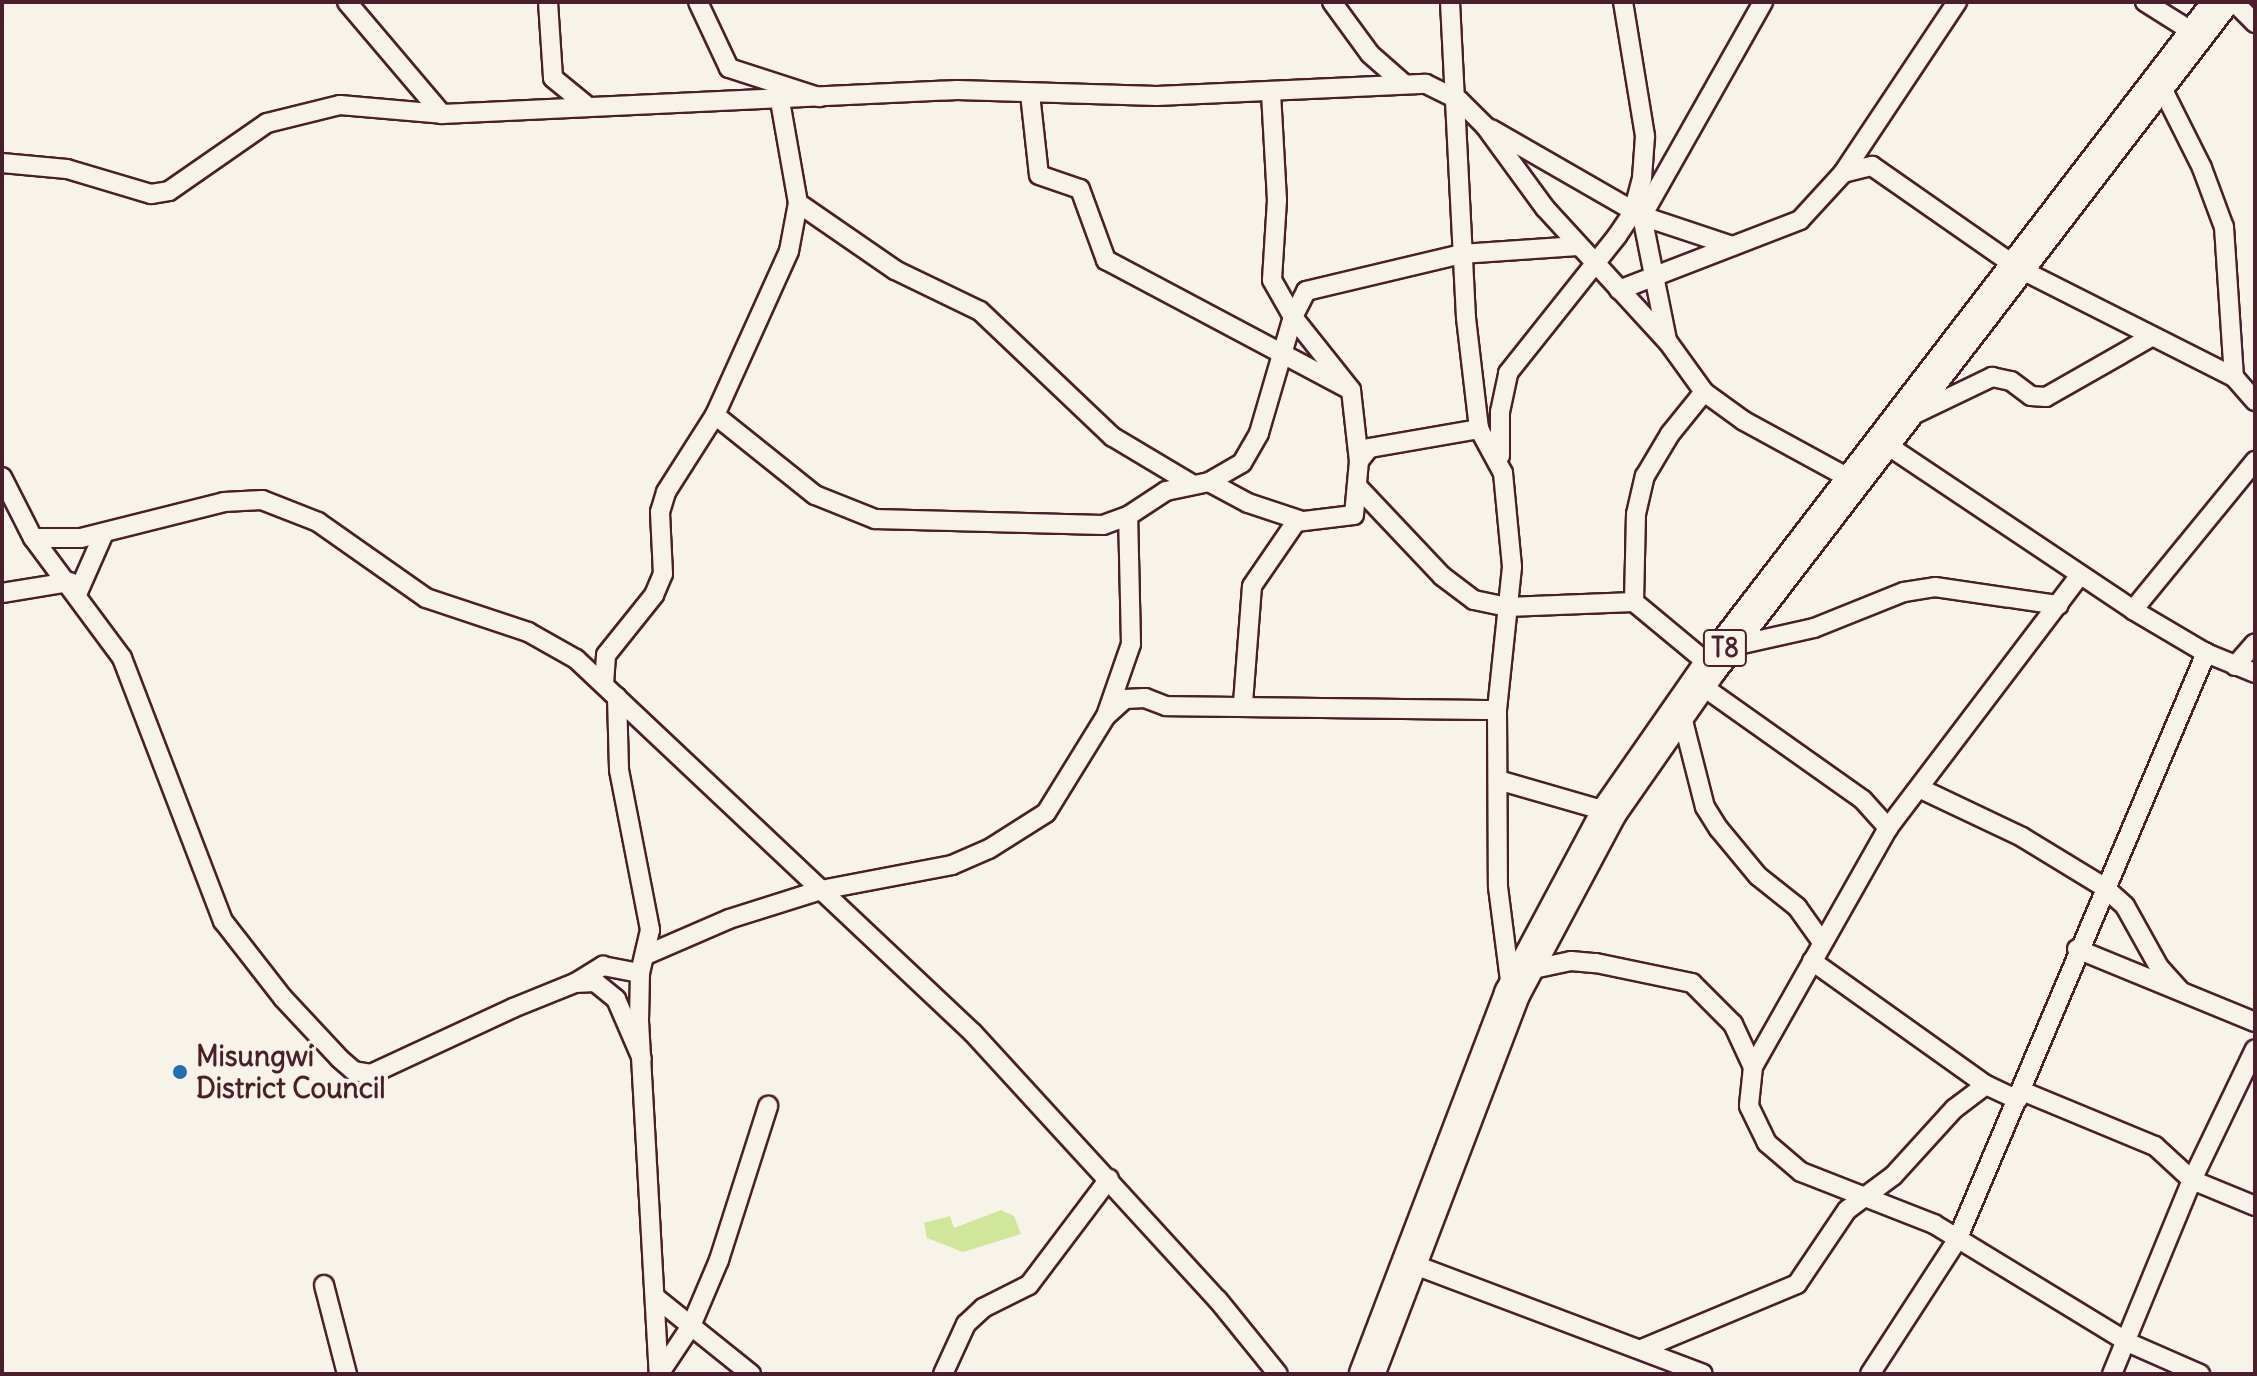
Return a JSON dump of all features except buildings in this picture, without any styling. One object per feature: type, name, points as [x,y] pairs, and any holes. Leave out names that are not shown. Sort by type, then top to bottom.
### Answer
[{"type":"highway","name":"T8","points":[[1367,1374],[1407,1262],[1518,982],[1609,812],[1704,676],[2221,2]]},
{"type":"street","points":[[347,2],[442,114]]},
{"type":"street","points":[[548,2],[553,78],[586,105]]},
{"type":"street","points":[[698,2],[729,68],[750,78],[800,87],[821,98]]},
{"type":"street","points":[[1332,2],[1363,45],[1403,83]]},
{"type":"street","points":[[1450,2],[1459,100],[1461,254],[1479,429],[1500,458]]},
{"type":"street","points":[[1623,2],[1645,136],[1637,214],[1668,342]]},
{"type":"street","points":[[1753,1067],[1739,1034],[1692,983],[1596,963],[1571,961],[1518,982],[1498,887],[1497,710],[1512,567],[1500,458],[1500,412],[1508,373],[1637,214],[1763,2]]},
{"type":"street","points":[[1619,290],[1800,220],[1843,173],[1957,2]]},
{"type":"street","points":[[2145,2],[2196,34]]},
{"type":"street","points":[[2234,2],[2255,23]]},
{"type":"street","points":[[2159,82],[2202,168],[2224,227],[2248,389]]},
{"type":"street","points":[[2,163],[67,169],[151,194],[186,183],[267,123],[303,110],[340,105],[442,114],[586,105],[780,101],[957,90],[1030,94],[1271,93],[1426,84],[1459,100],[1485,126],[1578,246],[1668,342],[1704,392],[1744,421],[1854,481]]},
{"type":"street","points":[[1271,93],[1277,200],[1272,280],[1293,317],[1351,390],[1359,461],[1352,517]]},
{"type":"street","points":[[1030,94],[1039,175],[1080,189],[1106,260],[1170,290],[1281,357],[1351,390]]},
{"type":"street","points":[[659,1374],[642,1059],[643,964],[650,930],[619,770],[606,655],[654,595],[663,574],[660,512],[666,492],[715,415],[771,301],[789,251],[798,203],[780,101]]},
{"type":"street","points":[[1485,126],[1637,214],[1732,246]]},
{"type":"street","points":[[1843,173],[1857,166],[1887,172],[2018,268],[2248,389]]},
{"type":"street","points":[[798,203],[895,270],[980,311],[1113,437],[1190,483]]},
{"type":"street","points":[[715,415],[815,495],[875,519],[956,518],[1052,526],[1103,525],[1128,516],[1166,491],[1190,483],[1209,482],[1235,470],[1248,454],[1293,317],[1306,291],[1461,254],[1578,246]]},
{"type":"street","points":[[2151,337],[2046,397],[2031,396],[2011,381],[1992,377],[1893,432],[2080,575],[2206,653],[2255,673]]},
{"type":"street","points":[[1704,392],[1670,434],[1645,476],[1636,514],[1634,602],[1704,676],[1863,800],[1888,828]]},
{"type":"street","points":[[1359,461],[1369,448],[1479,429]]},
{"type":"street","points":[[2133,610],[2255,461]]},
{"type":"street","points":[[2,477],[33,538],[74,587],[122,658],[223,921],[300,1019],[354,1071],[371,1074],[575,983],[603,966],[643,964],[729,919],[821,890],[952,865],[1026,830],[1046,813],[1106,716],[1131,644],[1128,516]]},
{"type":"street","points":[[1209,482],[1261,508],[1299,520],[1352,517],[1399,533]]},
{"type":"street","points":[[1357,486],[1399,533],[1463,593],[1507,607],[1634,602]]},
{"type":"street","points":[[33,538],[61,540],[104,533],[224,502],[280,505],[318,522],[426,598],[528,632],[576,659],[973,1033],[1109,1179],[1278,1374]]},
{"type":"street","points":[[1243,703],[1252,586],[1299,520]]},
{"type":"street","points":[[74,587],[104,533]]},
{"type":"street","points":[[2080,575],[1888,828],[1753,1067],[1749,1106],[1752,1122],[1767,1143],[1801,1172],[1907,1211],[2127,1342],[2200,1374]]},
{"type":"street","points":[[2,593],[74,587]]},
{"type":"street","points":[[1704,676],[1904,592],[1935,587],[2059,605]]},
{"type":"street","points":[[2235,666],[2255,643]]},
{"type":"street","points":[[1870,1374],[1957,1240],[2020,1096],[2077,949],[2206,653]]},
{"type":"street","points":[[1123,668],[1145,698]]},
{"type":"street","points":[[1704,676],[1712,818],[1738,854],[1797,907],[1822,942]]},
{"type":"street","points":[[1106,716],[1125,699],[1145,698],[1166,706],[1243,703],[1497,710]]},
{"type":"street","points":[[1498,780],[1609,812]]},
{"type":"street","points":[[1919,788],[2022,837],[2104,887],[2125,906]]},
{"type":"street","points":[[1863,800],[1899,811]]},
{"type":"street","points":[[2115,863],[2125,906],[2159,967],[2180,990]]},
{"type":"street","points":[[2077,949],[2255,1022]]},
{"type":"street","points":[[1812,961],[1986,1085],[2155,1146],[2192,1180],[2255,1206]]},
{"type":"street","points":[[575,983],[595,982],[607,989],[642,1059]]},
{"type":"street","points":[[1739,1034],[1774,1028]]},
{"type":"street","points":[[2111,1374],[2127,1342],[2192,1180],[2255,1049]]},
{"type":"street","points":[[1644,1348],[1797,1284],[1840,1217],[1869,1197],[1986,1085]]},
{"type":"street","points":[[659,1374],[691,1326],[719,1260],[768,1106]]},
{"type":"street","points":[[943,1374],[966,1324],[983,1308],[1029,1285],[1109,1179]]},
{"type":"street","points":[[1407,1262],[1644,1348],[1703,1374]]},
{"type":"street","points":[[324,1285],[347,1374]]},
{"type":"street","points":[[655,1297],[751,1374]]},
{"type":"green space","points":[[1001,1210],[1014,1216],[1021,1234],[963,1252],[927,1238],[924,1223],[950,1216],[954,1228]]},
{"type":"place","name":"Misungwi District Council","points":[[180,1072]]}]
